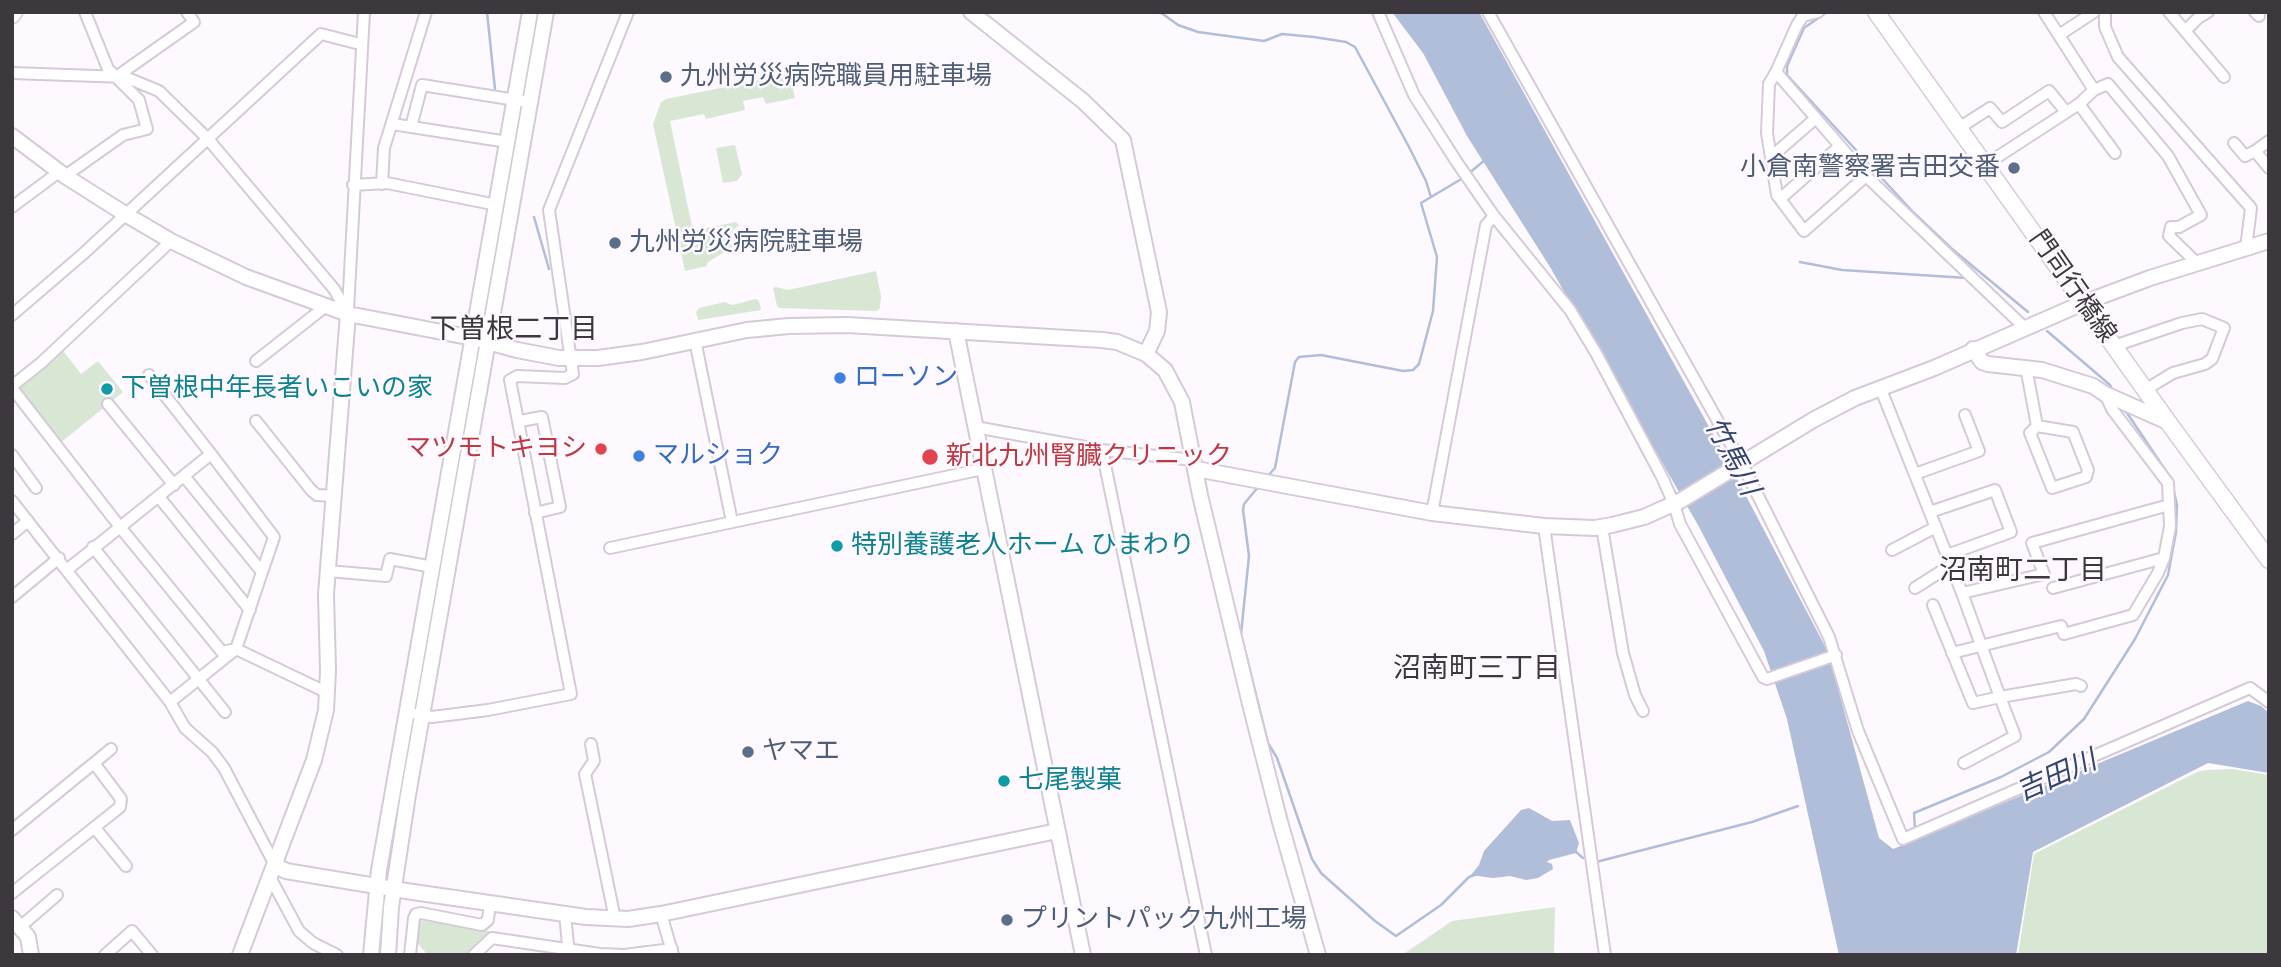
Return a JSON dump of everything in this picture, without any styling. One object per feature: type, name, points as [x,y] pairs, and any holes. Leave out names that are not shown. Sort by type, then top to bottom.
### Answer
[{"type":"main road","name":"門司行橋線","points":[[1876,12],[2145,390],[2267,556]]},
{"type":"street","points":[[12,207],[123,135],[147,129],[139,100],[108,69],[85,12]]},
{"type":"street","points":[[116,77],[194,22],[187,12]]},
{"type":"street","points":[[240,955],[314,760],[328,693],[328,570],[348,314],[360,44],[364,12]]},
{"type":"street","points":[[382,184],[384,148],[426,12]]},
{"type":"street","points":[[371,955],[377,886],[530,12]]},
{"type":"street","points":[[388,955],[393,889],[422,715],[546,12]]},
{"type":"street","points":[[407,712],[432,717],[488,710],[571,694],[535,513],[520,421],[510,383],[512,378],[517,376],[569,377],[573,374],[549,210],[628,12]]},
{"type":"street","points":[[971,12],[1083,101],[1123,140],[1159,312],[1157,331],[1146,354]]},
{"type":"street","points":[[1378,12],[1414,95],[1469,181],[1570,310],[1596,353],[1677,502],[1680,524],[1763,677],[1767,680],[1833,656]]},
{"type":"street","points":[[1488,12],[1740,466],[1829,637],[1858,731],[1903,839],[2250,688],[2269,702]]},
{"type":"street","points":[[1818,12],[1803,16],[1769,84],[1767,133],[1777,195],[1804,232],[1867,176]]},
{"type":"street","points":[[2059,35],[2094,12]]},
{"type":"street","points":[[2105,12],[2105,27],[2118,57],[2251,208],[2246,248]]},
{"type":"street","points":[[2169,12],[2224,78]]},
{"type":"street","points":[[2185,31],[2208,12]]},
{"type":"street","points":[[2046,13],[2094,90]]},
{"type":"street","points":[[12,315],[321,34],[360,44]]},
{"type":"street","points":[[1776,72],[1867,176],[2034,324]]},
{"type":"street","points":[[12,73],[125,77],[159,90],[208,139],[334,289],[348,314]]},
{"type":"street","points":[[1985,165],[2108,83],[2168,156],[2201,215],[2179,227],[2171,227],[2169,236],[2197,263]]},
{"type":"street","points":[[411,127],[422,85],[531,103]]},
{"type":"street","points":[[1959,128],[1990,108],[2002,122],[2049,92],[2066,112]]},
{"type":"street","points":[[2079,104],[2115,153]]},
{"type":"street","points":[[1771,157],[1816,118]]},
{"type":"street","points":[[391,124],[508,142]]},
{"type":"street","points":[[12,136],[62,174],[124,214],[171,241],[246,277],[348,314],[473,338],[527,352],[571,359],[629,354],[747,330],[789,326],[888,326],[1118,342],[1146,354],[1157,361],[1182,401],[1250,704],[1318,955]]},
{"type":"street","points":[[2234,143],[2245,156],[2269,141]]},
{"type":"street","points":[[1780,199],[1840,146]]},
{"type":"street","points":[[2255,151],[2269,168]]},
{"type":"street","points":[[353,185],[382,184],[497,205]]},
{"type":"street","points":[[1432,513],[1486,225],[1494,216]]},
{"type":"street","points":[[171,241],[12,387],[120,527],[222,652],[236,649],[328,693]]},
{"type":"street","points":[[975,428],[1195,465],[1263,481],[1432,513],[1544,526],[1602,527],[1644,517],[1677,502],[1813,420],[1880,387],[1934,368],[2083,303],[2269,241]]},
{"type":"street","points":[[256,360],[326,306]]},
{"type":"street","points":[[2114,346],[2202,319],[2224,328],[2212,359],[2205,364],[2173,373],[2145,390]]},
{"type":"street","points":[[956,331],[1083,955]]},
{"type":"street","points":[[695,340],[732,522]]},
{"type":"street","points":[[1973,349],[1982,362],[2026,367],[2070,377],[2168,422]]},
{"type":"street","points":[[2026,367],[2037,426]]},
{"type":"street","points":[[149,375],[274,537],[236,649],[170,702]]},
{"type":"street","points":[[1880,387],[1962,593],[2015,736],[1964,762]]},
{"type":"street","points":[[1952,653],[2061,626],[2064,634],[2133,615],[2164,558],[2170,526],[2168,484],[2112,410],[2107,395]]},
{"type":"street","points":[[108,404],[174,485]]},
{"type":"street","points":[[1915,474],[1979,451],[1965,415]]},
{"type":"street","points":[[520,421],[542,417],[560,507],[535,513]]},
{"type":"street","points":[[256,421],[311,491],[317,495],[333,496]]},
{"type":"street","points":[[2037,426],[2073,432],[2088,470],[2085,477],[2052,488],[2030,433],[2037,426]]},
{"type":"street","points":[[1102,450],[1206,955]]},
{"type":"street","points":[[68,569],[211,454]]},
{"type":"street","points":[[12,455],[36,488]]},
{"type":"street","points":[[610,548],[984,469]]},
{"type":"street","points":[[184,476],[262,572]]},
{"type":"street","points":[[1915,588],[1949,560],[2011,532],[1995,490],[1930,512]]},
{"type":"street","points":[[159,497],[250,610]]},
{"type":"street","points":[[12,501],[170,702],[185,729],[212,752],[224,768],[273,871],[288,915],[299,931],[313,943],[338,955]]},
{"type":"street","points":[[1962,593],[2044,574],[2032,543],[2169,505]]},
{"type":"street","points":[[12,534],[28,521]]},
{"type":"street","points":[[1544,526],[1605,955]]},
{"type":"street","points":[[1602,527],[1623,653],[1635,695],[1643,711]]},
{"type":"street","points":[[1892,550],[1936,527]]},
{"type":"street","points":[[93,547],[225,712]]},
{"type":"street","points":[[12,597],[59,558]]},
{"type":"street","points":[[2053,587],[2164,558]]},
{"type":"street","points":[[328,570],[386,576],[390,559],[433,566]]},
{"type":"street","points":[[1933,605],[1973,703],[2076,684],[2081,686]]},
{"type":"street","points":[[591,744],[594,761],[585,774],[615,919]]},
{"type":"street","points":[[12,830],[111,749]]},
{"type":"street","points":[[12,893],[121,806],[121,799],[94,764]]},
{"type":"street","points":[[95,828],[126,866]]},
{"type":"street","points":[[273,871],[615,919],[661,914],[1057,831]]},
{"type":"street","points":[[31,955],[28,937],[16,923],[57,895]]},
{"type":"street","points":[[410,955],[416,914],[482,925],[488,920],[490,903]]},
{"type":"street","points":[[565,914],[569,952]]},
{"type":"street","points":[[474,955],[492,938],[569,952],[624,955],[673,952],[661,914]]},
{"type":"street","points":[[105,955],[132,931],[152,955]]},
{"type":"green space","points":[[790,74],[795,98],[766,104],[763,97],[743,101],[745,110],[706,119],[704,114],[670,121],[693,231],[736,222],[739,225],[731,232],[732,247],[707,263],[707,266],[685,271],[653,124],[661,102]]},
{"type":"green space","points":[[735,145],[742,174],[737,181],[723,183],[716,148]]},
{"type":"green space","points":[[876,271],[881,296],[880,308],[877,311],[777,306],[773,288],[788,290]]},
{"type":"green space","points":[[756,299],[761,310],[698,320],[696,312],[699,308],[725,302],[732,305]]},
{"type":"green space","points":[[61,348],[81,374],[98,361],[123,392],[59,444],[14,387]]},
{"type":"green space","points":[[2233,769],[2269,775],[2269,955],[2018,955],[2034,854],[2197,772]]},
{"type":"green space","points":[[1555,907],[1554,955],[1402,955],[1452,921]]},
{"type":"green space","points":[[420,920],[490,931],[490,935],[467,955],[428,955],[417,943]]},
{"type":"water","points":[[1392,12],[1479,12],[1723,452],[1828,652],[1879,838],[1893,849],[2248,701],[2261,706],[2269,713],[2269,773],[2208,763],[2033,852],[2016,955],[1839,955],[1787,719],[1764,651],[1698,525],[1550,267],[1467,136],[1423,53]]},
{"type":"water","points":[[1529,808],[1552,821],[1570,820],[1579,843],[1576,853],[1549,860],[1547,862],[1552,864],[1553,869],[1538,878],[1526,880],[1510,876],[1493,878],[1471,875],[1479,865],[1484,851],[1521,810]]},
{"type":"waterway","points":[[487,12],[495,89]]},
{"type":"waterway","points":[[1160,12],[1178,25],[1198,32],[1264,41],[1282,34],[1314,37],[1346,42],[1355,47],[1409,147],[1431,197]]},
{"type":"waterway","points":[[1827,12],[1804,28],[1787,66],[1787,75],[1913,212],[1952,249],[2028,312]]},
{"type":"waterway","points":[[1468,174],[1485,160]]},
{"type":"waterway","points":[[1266,478],[1275,468],[1295,362],[1299,357],[1321,355],[1403,371],[1413,370],[1419,364],[1433,311],[1437,257],[1421,203],[1463,178]]},
{"type":"waterway","points":[[534,217],[549,269]]},
{"type":"waterway","points":[[1800,262],[1842,270],[1967,278]]},
{"type":"waterway","points":[[2047,331],[2110,385],[2114,392]]},
{"type":"waterway","points":[[2125,410],[2170,477]]},
{"type":"waterway","name":"吉田川","points":[[1915,829],[1914,813],[2001,777],[2049,752],[2084,719],[2135,639],[2168,575],[2176,532],[2177,505],[2172,483]]},
{"type":"waterway","points":[[1259,486],[1244,504],[1243,510],[1249,556],[1241,634],[1268,743],[1277,758],[1312,859],[1321,873],[1396,936],[1441,905],[1469,877],[1477,874]]},
{"type":"waterway","points":[[1596,862],[1752,822],[1798,806]]},
{"type":"waterway","points":[[1575,851],[1583,858]]},
{"type":"place","name":"九州労災病院職員用駐車場","points":[[666,77]]},
{"type":"place","name":"小倉南警察署吉田交番","points":[[2014,168]]},
{"type":"place","name":"九州労災病院駐車場","points":[[615,243]]},
{"type":"place","name":"ローソン","points":[[840,378]]},
{"type":"place","name":"下曽根中年長者いこいの家","points":[[107,389]]},
{"type":"place","name":"マツモトキヨシ","points":[[601,449]]},
{"type":"place","name":"マルショク","points":[[639,456]]},
{"type":"place","name":"新北九州腎臓クリニック","points":[[930,457]]},
{"type":"place","name":"特別養護老人ホーム ひまわり","points":[[837,546]]},
{"type":"place","name":"ヤマエ","points":[[748,752]]},
{"type":"place","name":"七尾製菓","points":[[1004,781]]},
{"type":"place","name":"プリントパック九州工場","points":[[1007,920]]},
{"type":"district","name":"下曽根二丁目","points":[[514,331]]},
{"type":"district","name":"沼南町二丁目","points":[[2023,572]]},
{"type":"district","name":"沼南町三丁目","points":[[1477,670]]},
{"type":"water label","name":"竹馬川","points":[[1731,457]]}]
